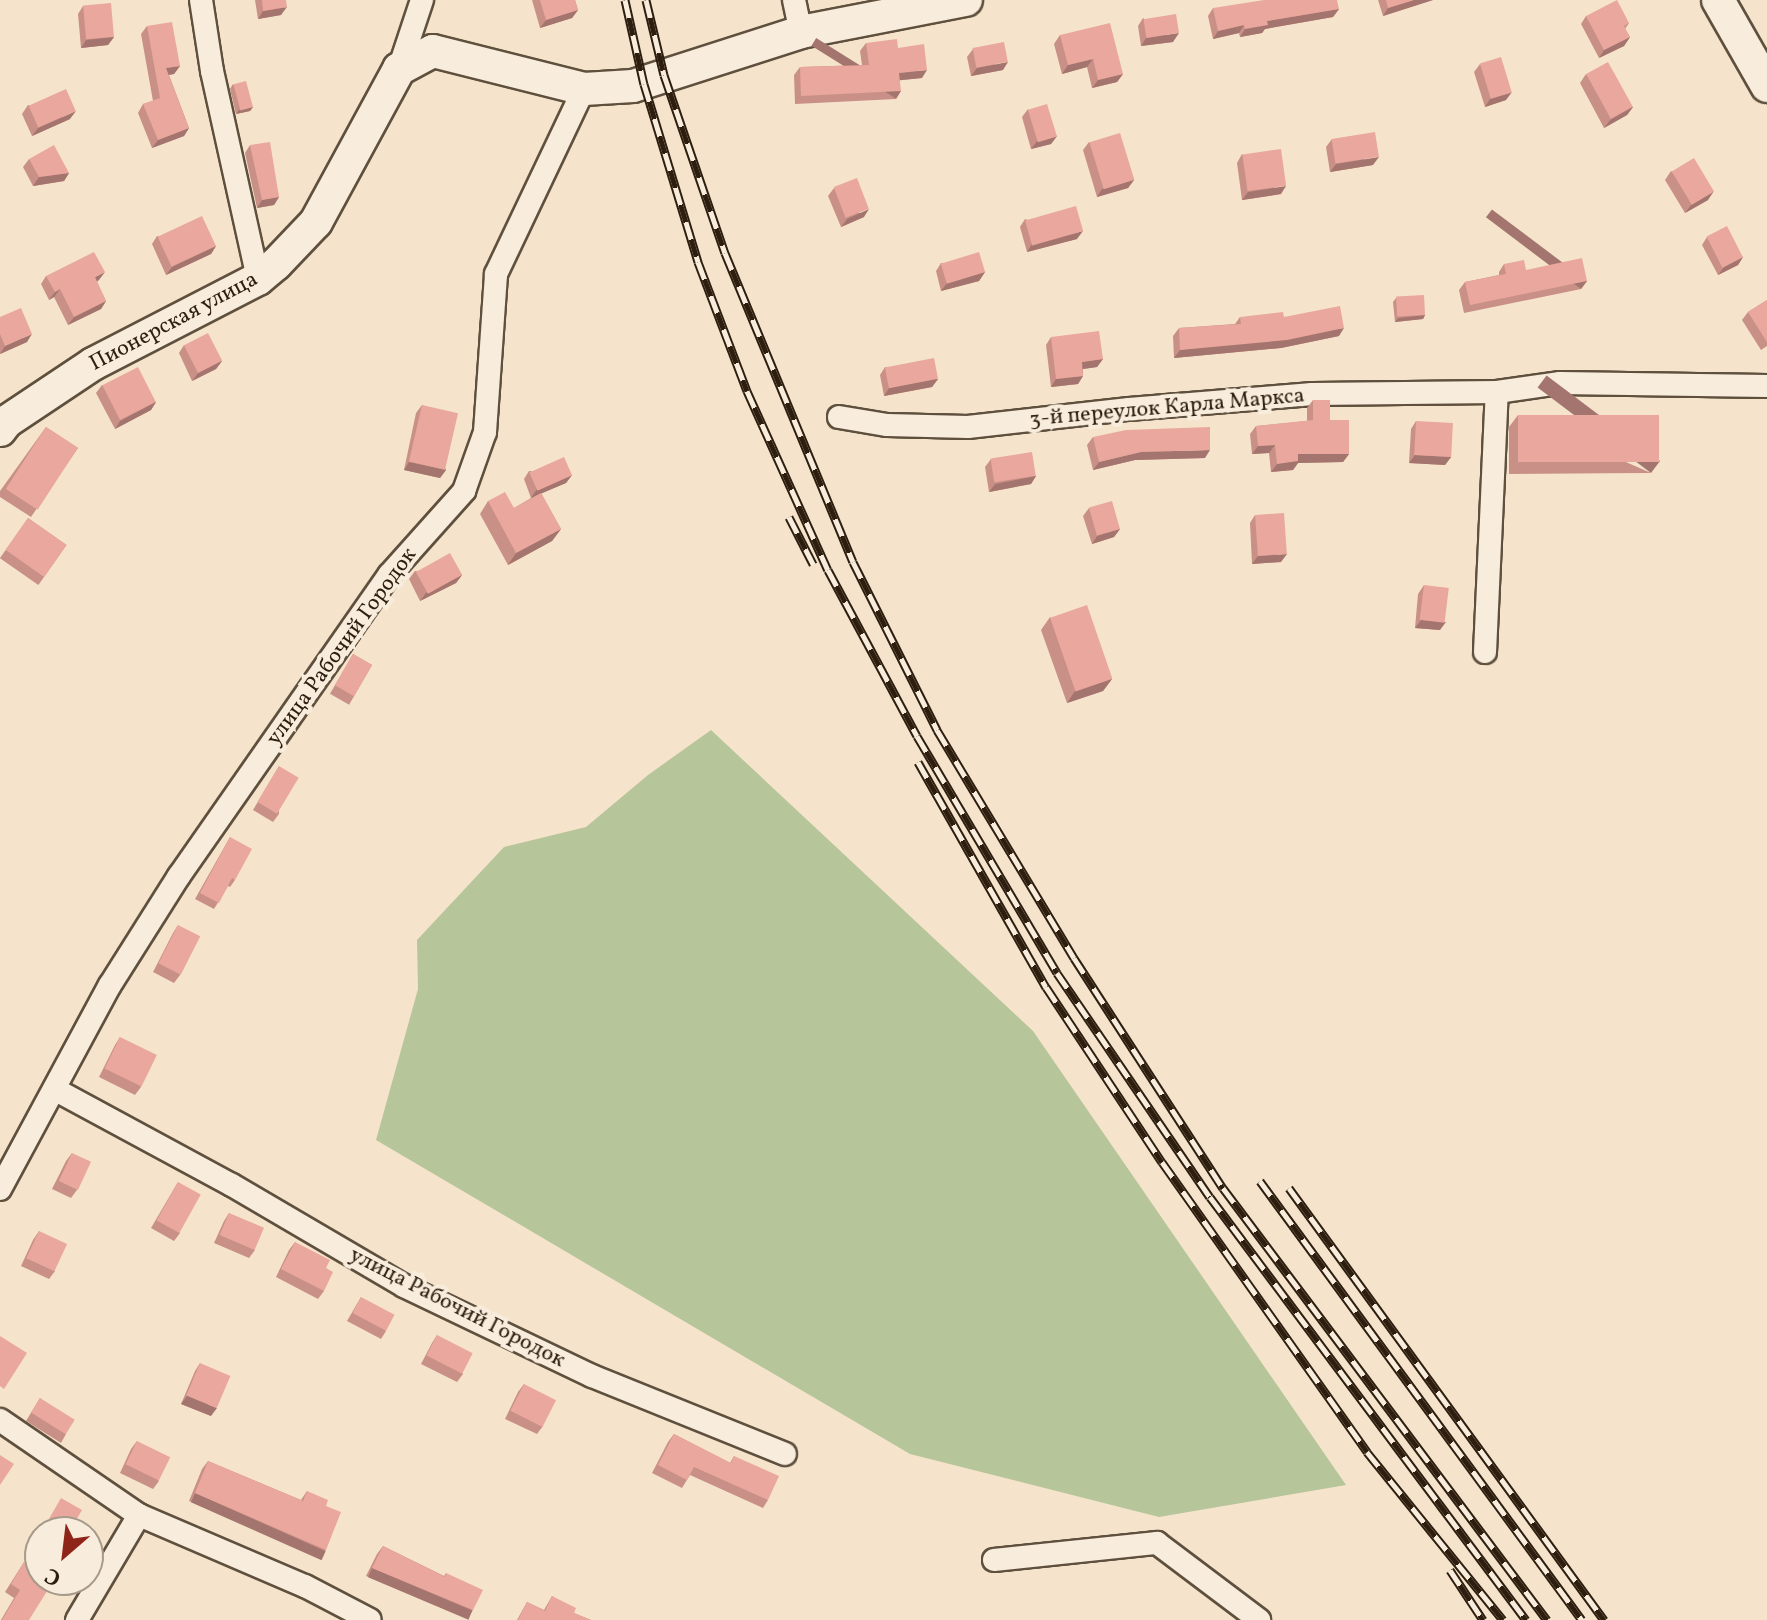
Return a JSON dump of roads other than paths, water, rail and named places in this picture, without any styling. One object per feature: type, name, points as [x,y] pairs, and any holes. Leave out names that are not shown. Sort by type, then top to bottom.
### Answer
[{"type":"street","points":[[201,0],[212,71],[258,279]]},
{"type":"street","points":[[399,69],[422,0]]},
{"type":"street","points":[[794,0],[801,32]]},
{"type":"street","points":[[399,69],[433,51],[584,89],[644,84],[801,32],[966,0]]},
{"type":"street","points":[[1718,0],[1767,86]]},
{"type":"street","name":"Пионерская улица","points":[[2,423],[93,364],[258,279],[316,222],[399,69]]},
{"type":"street","name":"улица Рабочий Городок","points":[[0,1189],[110,985],[179,876],[389,575],[464,491],[485,432],[496,274],[584,89]]},
{"type":"street","name":"3-й переулок Карла Маркса","points":[[839,417],[887,425],[968,427],[1129,409],[1312,394],[1497,392],[1560,383],[1767,386]]},
{"type":"street","points":[[1485,652],[1497,392]]},
{"type":"street","name":"улица Рабочий Городок","points":[[56,1090],[232,1185],[404,1286],[592,1376],[785,1454]]},
{"type":"street","points":[[0,1420],[139,1515],[305,1586],[370,1620]]},
{"type":"street","points":[[77,1620],[139,1515]]},
{"type":"street","points":[[994,1560],[1157,1543],[1259,1620]]},
{"type":"railway","points":[[625,0],[644,84],[698,262],[747,391],[828,570],[917,736],[1057,973],[1210,1197],[1526,1620]]},
{"type":"railway","points":[[646,0],[664,75],[725,253],[853,562],[937,730],[1074,958],[1223,1188],[1547,1620]]},
{"type":"railway","points":[[789,517],[813,564]]},
{"type":"railway","points":[[918,762],[1046,987],[1162,1162],[1367,1452],[1503,1620]]},
{"type":"railway","points":[[1260,1181],[1582,1620]]},
{"type":"railway","points":[[1289,1188],[1604,1620]]},
{"type":"railway","points":[[1450,1570],[1483,1620]]}]
